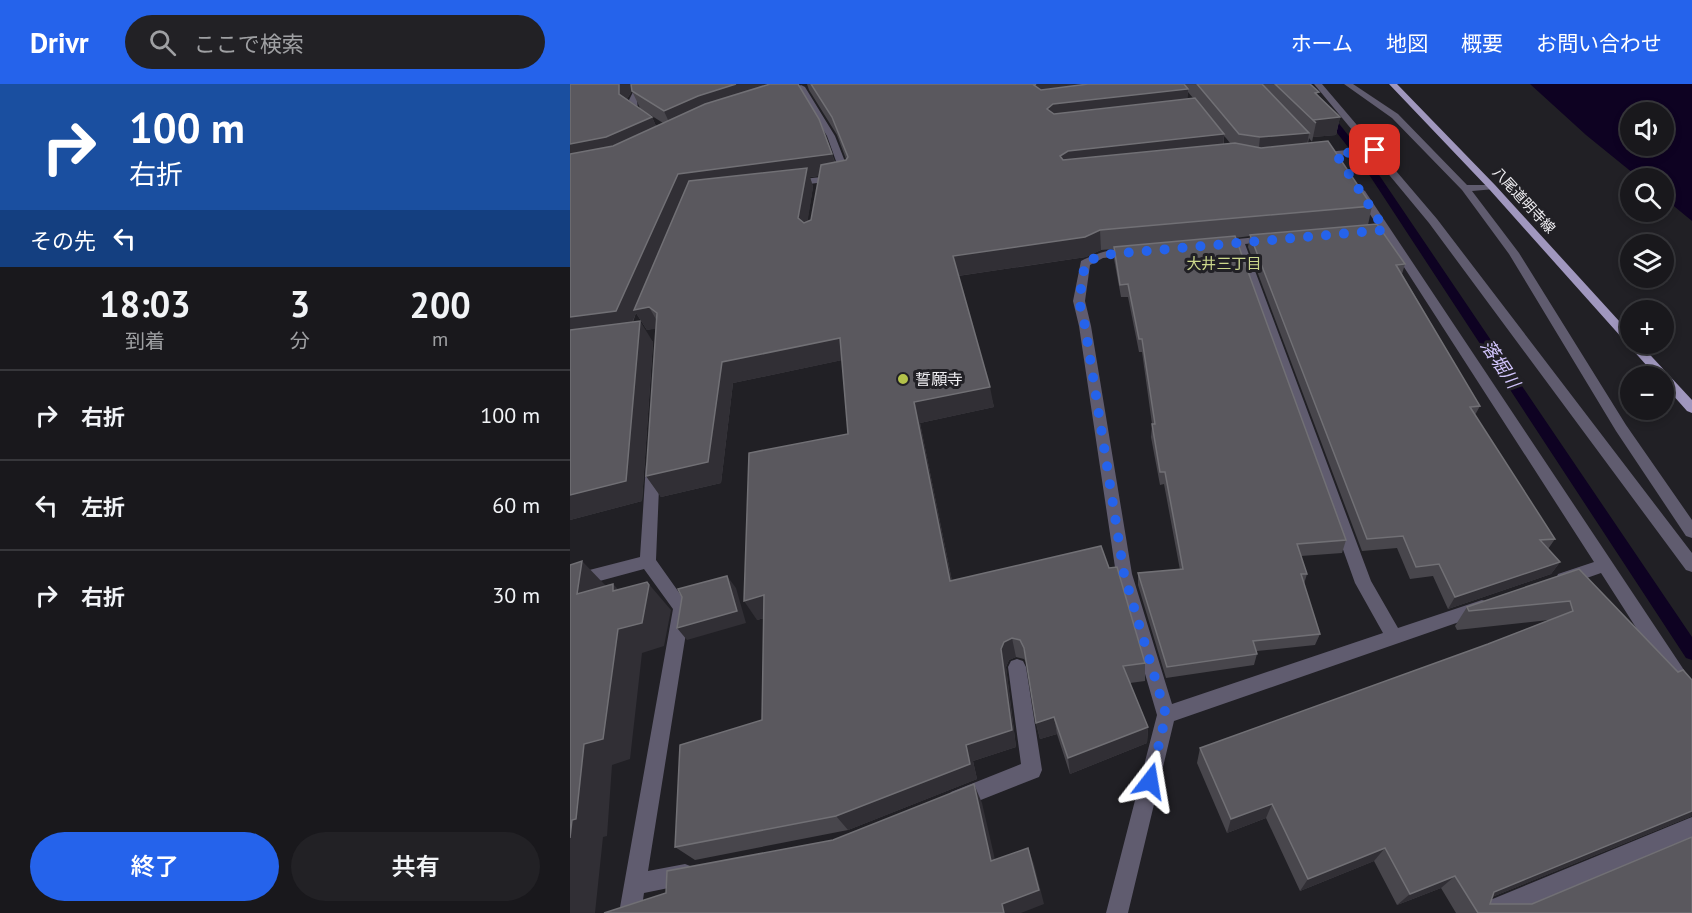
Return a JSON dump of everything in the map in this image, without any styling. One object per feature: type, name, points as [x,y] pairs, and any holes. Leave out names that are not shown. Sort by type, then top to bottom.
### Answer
[{"type":"main road","name":"八尾道明寺線","points":[[1393,84],[1492,187],[1620,329]]},
{"type":"main road","points":[[1643,354],[1692,408]]},
{"type":"street","points":[[641,84],[633,100],[634,111],[652,123]]},
{"type":"street","points":[[786,184],[846,177],[831,136],[796,89],[813,84]]},
{"type":"street","points":[[1318,84],[1371,151],[1433,221],[1692,565]]},
{"type":"street","points":[[1348,84],[1395,116],[1465,188],[1514,253],[1621,428],[1692,532]]},
{"type":"street","points":[[1309,152],[1318,156],[1340,157],[1371,151]]},
{"type":"street","points":[[819,192],[821,180]]},
{"type":"street","points":[[1354,182],[1380,230],[1692,698]]},
{"type":"street","points":[[1465,188],[1492,187]]},
{"type":"street","points":[[1204,245],[1283,238]]},
{"type":"street","points":[[1238,242],[1363,583],[1394,638]]},
{"type":"street","points":[[1117,913],[1166,715],[1124,574],[1085,326],[1079,301],[1085,263],[1101,255],[1147,250]]},
{"type":"street","points":[[630,913],[682,608],[648,561],[654,453]]},
{"type":"street","points":[[570,582],[648,561]]},
{"type":"street","points":[[1550,584],[1605,565]]},
{"type":"street","points":[[1166,715],[1494,603]]},
{"type":"street","points":[[935,808],[1032,770],[1017,667]]},
{"type":"street","points":[[1486,913],[1692,827]]},
{"type":"street","points":[[635,884],[703,871]]},
{"type":"shaded area","points":[[1530,84],[1692,84],[1692,221],[1674,206],[1674,168],[1627,168]]},
{"type":"building","points":[[570,84],[619,84],[619,94],[652,117],[606,137],[570,144]]},
{"type":"building","points":[[631,84],[736,84],[698,96],[664,111],[632,91]]},
{"type":"building","points":[[770,84],[798,84],[819,119],[832,154],[678,174],[616,311],[570,317],[570,154],[613,146],[705,104]]},
{"type":"building","points":[[811,84],[1036,84],[1034,85],[1041,90],[1088,84],[1184,84],[1188,89],[1053,104],[1047,109],[1054,114],[1195,98],[1224,134],[1068,151],[1060,156],[1063,160],[1235,143],[1261,148],[1328,141],[1372,206],[1100,230],[1085,237],[953,256],[990,387],[914,402],[950,581],[1101,546],[1109,568],[1117,567],[1145,663],[1123,666],[1148,727],[1068,758],[1054,717],[1036,723],[1024,648],[1020,640],[1012,638],[1004,642],[1001,649],[1012,730],[966,745],[970,764],[836,816],[675,847],[680,745],[762,720],[764,595],[744,601],[749,453],[848,434],[840,338],[722,362],[708,462],[646,476],[657,313],[649,307],[634,310],[689,181],[807,168],[798,218],[804,223],[811,220],[821,165],[846,160],[848,157],[832,117]]},
{"type":"building","points":[[1197,84],[1262,84],[1309,133],[1260,137],[1239,134]]},
{"type":"building","points":[[1275,84],[1310,84],[1319,92],[1315,93],[1340,117],[1313,120],[1316,123]]},
{"type":"building","points":[[1377,224],[1405,264],[1396,265],[1480,406],[1470,407],[1555,539],[1540,540],[1560,562],[1455,597],[1439,564],[1416,567],[1403,536],[1367,539],[1250,235]]},
{"type":"building","points":[[1235,236],[1346,540],[1297,544],[1307,574],[1301,574],[1320,634],[1253,641],[1257,654],[1167,667],[1138,573],[1183,569],[1165,472],[1160,472],[1142,339],[1139,339],[1128,284],[1120,285],[1114,247]]},
{"type":"building","points":[[640,321],[626,481],[570,495],[570,330]]},
{"type":"building","points":[[582,561],[577,594],[613,584],[613,591],[647,582],[649,585],[642,623],[618,629],[603,739],[584,744],[576,819],[572,820],[570,838],[570,565]]},
{"type":"building","points":[[1579,569],[1678,672],[1683,670],[1692,680],[1692,811],[1494,892],[1490,904],[1532,904],[1692,837],[1692,913],[1478,913],[1455,876],[1410,894],[1385,848],[1308,879],[1272,804],[1231,819],[1200,748],[1573,611],[1570,601],[1469,611],[1467,607]]},
{"type":"building","points":[[727,576],[737,611],[677,628],[682,597],[678,589]]},
{"type":"building","points":[[974,784],[991,861],[1028,848],[1039,890],[1002,904],[1004,913],[604,913],[666,893],[667,871],[833,840]]},
{"type":"waterway","name":"落堀川","points":[[1299,84],[1326,113],[1370,169],[1692,652]]},
{"type":"place","name":"誓願寺","points":[[903,379]]},
{"type":"district","name":"大井三丁目","points":[[1224,264]]},
{"type":"route","points":[[1150,781],[1166,715],[1124,574],[1085,326],[1079,301],[1085,263],[1101,255],[1385,230],[1336,154],[1375,150]]}]
